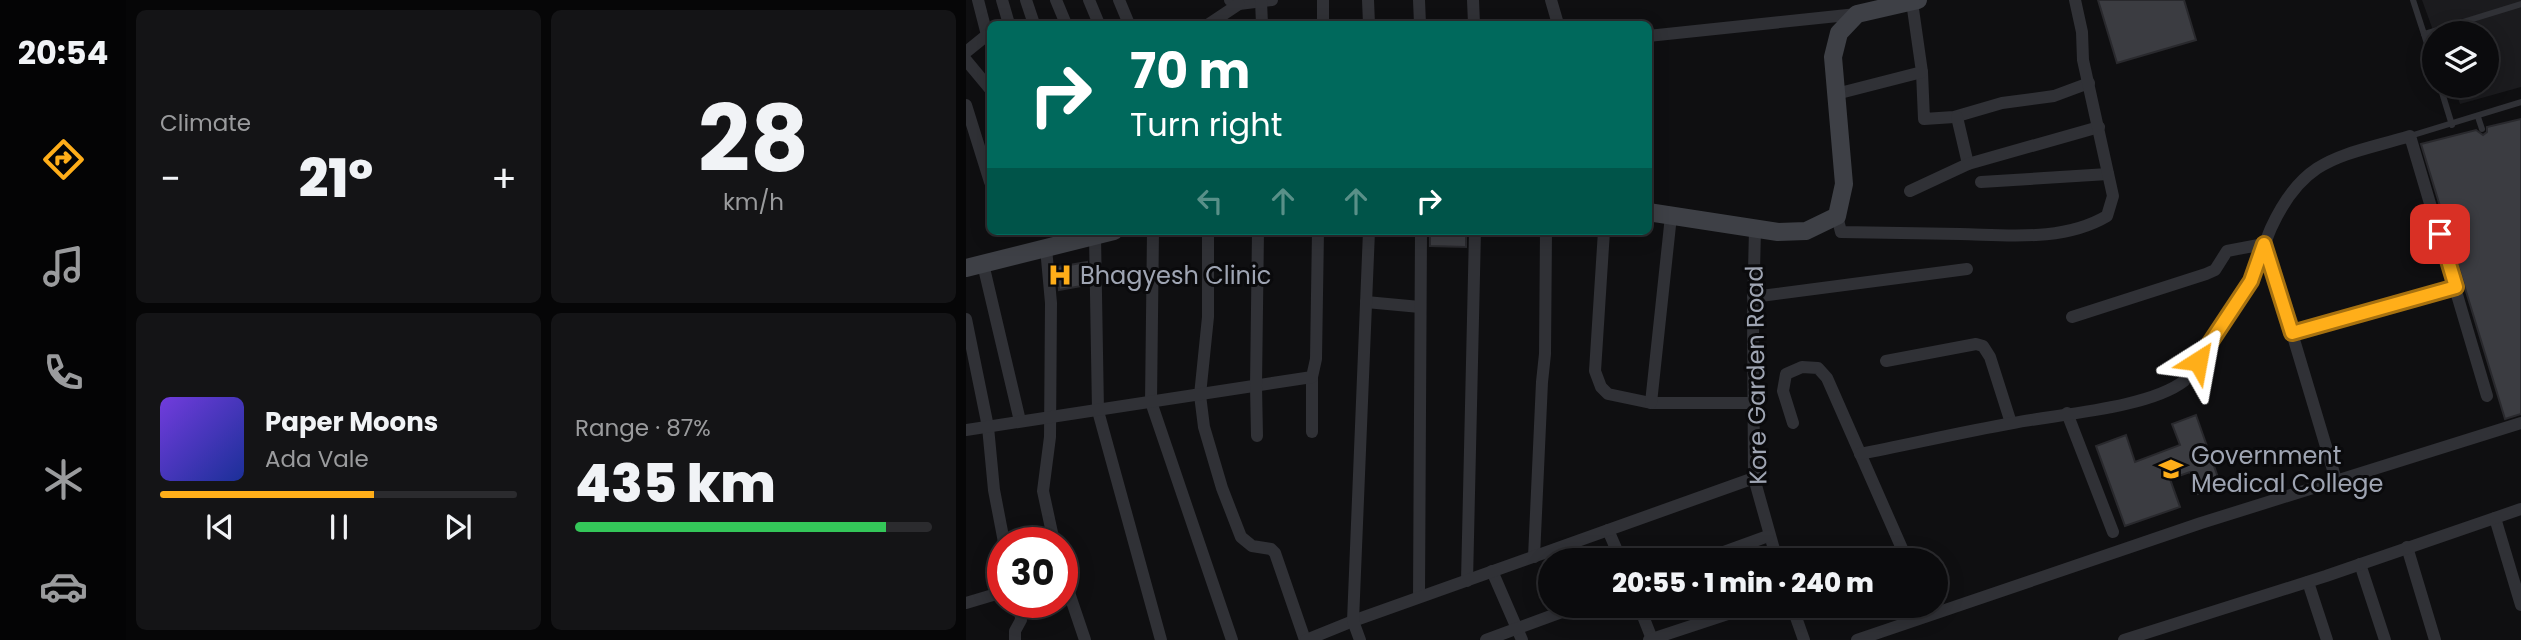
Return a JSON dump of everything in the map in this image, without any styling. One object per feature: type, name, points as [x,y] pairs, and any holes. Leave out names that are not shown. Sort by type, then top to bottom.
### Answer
[{"type":"street","points":[[978,0],[987,30]]},
{"type":"street","points":[[1002,0],[1008,21]]},
{"type":"street","points":[[1026,0],[1033,21]]},
{"type":"street","points":[[1056,0],[1065,21]]},
{"type":"street","points":[[1089,0],[1098,21]]},
{"type":"street","points":[[1119,0],[1128,21]]},
{"type":"street","points":[[1323,0],[1323,21]]},
{"type":"street","points":[[1368,0],[1369,21]]},
{"type":"street","points":[[1419,0],[1420,21]]},
{"type":"street","points":[[1472,0],[1474,21]]},
{"type":"street","points":[[1551,0],[1557,21]]},
{"type":"street","points":[[1857,14],[1839,33],[1833,57],[1844,184],[1837,216],[1842,232],[2024,236],[2067,232],[2097,222],[2107,216],[2113,196],[2083,60],[2082,32],[2075,0]]},
{"type":"street","points":[[1212,21],[1234,2],[1266,1],[1263,21]]},
{"type":"street","points":[[1652,36],[1857,14],[1883,4],[1915,1],[1924,119],[1957,117],[2002,103],[2054,96],[2089,83]]},
{"type":"street","points":[[966,51],[987,38]]},
{"type":"street","points":[[966,60],[987,85]]},
{"type":"street","points":[[1836,94],[1922,72]]},
{"type":"street","points":[[966,105],[987,172]]},
{"type":"street","points":[[1957,117],[1968,164]]},
{"type":"street","points":[[1910,191],[1968,164],[2099,127]]},
{"type":"street","points":[[1860,454],[2159,396],[2184,381],[2251,281],[2279,210],[2294,187],[2331,159],[2410,136],[2459,286],[2487,396]]},
{"type":"street","points":[[1981,182],[2108,174]]},
{"type":"street","points":[[1652,213],[1778,232],[1806,231],[1837,216]]},
{"type":"street","points":[[1651,403],[1671,216]]},
{"type":"street","name":"Kore Garden Road","points":[[1755,229],[1754,478],[1772,548]]},
{"type":"street","points":[[1020,421],[975,266],[1099,235]]},
{"type":"street","points":[[1153,235],[1151,402],[1232,640]]},
{"type":"street","points":[[1208,235],[1208,317],[1200,395],[1204,427],[1222,488],[1241,537],[1252,546],[1275,553],[1306,640],[1754,478]]},
{"type":"street","points":[[1258,235],[1258,436]]},
{"type":"street","points":[[1312,432],[1318,235]]},
{"type":"street","points":[[1360,640],[1353,621],[1369,235]]},
{"type":"street","points":[[1419,597],[1420,235]]},
{"type":"street","points":[[1467,581],[1475,235]]},
{"type":"street","points":[[1534,557],[1545,354],[1546,235]]},
{"type":"street","points":[[1604,235],[1595,370],[1598,380],[1608,394],[1651,403],[1753,403]]},
{"type":"street","points":[[1095,236],[1098,411],[1161,640]]},
{"type":"street","points":[[2072,317],[2206,274],[2215,270],[2227,251],[2264,244]]},
{"type":"street","points":[[2264,244],[2336,480]]},
{"type":"street","points":[[1046,248],[1051,303],[1050,437],[1043,491],[1051,527]]},
{"type":"street","points":[[1753,297],[1967,269]]},
{"type":"street","points":[[2292,333],[2459,286]]},
{"type":"street","points":[[1367,302],[1420,307]]},
{"type":"street","points":[[966,319],[988,427],[994,490],[1001,527]]},
{"type":"street","points":[[1886,360],[1976,344],[1983,346],[1990,357],[2011,423]]},
{"type":"street","points":[[1793,423],[1783,391],[1786,374],[1802,367],[1818,368],[1827,377],[1902,548]]},
{"type":"street","points":[[966,430],[1312,377]]},
{"type":"street","points":[[2067,413],[2113,532]]},
{"type":"street","points":[[1948,604],[2521,423]]},
{"type":"street","points":[[2124,640],[2308,582],[2521,509]]},
{"type":"street","points":[[2495,518],[2521,605]]},
{"type":"street","points":[[1608,530],[1616,548]]},
{"type":"street","points":[[1735,548],[1768,536]]},
{"type":"street","points":[[2407,547],[2435,640]]},
{"type":"street","points":[[2360,564],[2385,640]]},
{"type":"street","points":[[1492,571],[1519,634]]},
{"type":"street","points":[[2308,582],[2327,640]]},
{"type":"street","points":[[966,603],[987,597]]},
{"type":"street","points":[[1015,640],[1015,631],[1021,618]]},
{"type":"street","points":[[1078,618],[1085,640]]},
{"type":"street","points":[[1486,640],[1519,634],[1553,618]]},
{"type":"street","points":[[1643,618],[1651,640],[1716,618]]},
{"type":"street","points":[[1797,618],[1804,640]]},
{"type":"street","points":[[1857,640],[1910,618]]},
{"type":"lane","points":[[2413,0],[2422,28]]},
{"type":"lane","points":[[2466,21],[2521,4]]},
{"type":"lane","points":[[2444,98],[2452,125]]},
{"type":"lane","points":[[2410,136],[2521,103]]},
{"type":"lane","points":[[2478,117],[2482,129]]},
{"type":"shaded area","points":[[2422,0],[2521,0],[2521,87],[2499,93],[2499,21],[2430,21]]},
{"type":"shaded area","points":[[2458,98],[2482,98],[2460,104]]},
{"type":"building","points":[[2098,0],[2184,0],[2196,40],[2117,63]]},
{"type":"building","points":[[2521,119],[2521,414],[2505,419],[2421,144],[2476,130],[2483,135],[2487,132],[2487,127]]},
{"type":"building","points":[[1430,235],[1466,235],[1466,247],[1430,246]]},
{"type":"building","points":[[1087,262],[1087,285],[1059,290],[1057,267]]},
{"type":"building","points":[[2196,415],[2221,486],[2198,494],[2190,472],[2170,479],[2180,507],[2125,526],[2096,446],[2126,435],[2135,462],[2180,445],[2172,424]]},
{"type":"place","name":"Bhagyesh Clinic","points":[[1060,275]]},
{"type":"place","name":"Government Medical College","points":[[2171,469]]},
{"type":"route","points":[[2198,361],[2251,281],[2264,244],[2292,333],[2456,287],[2440,234]]}]
